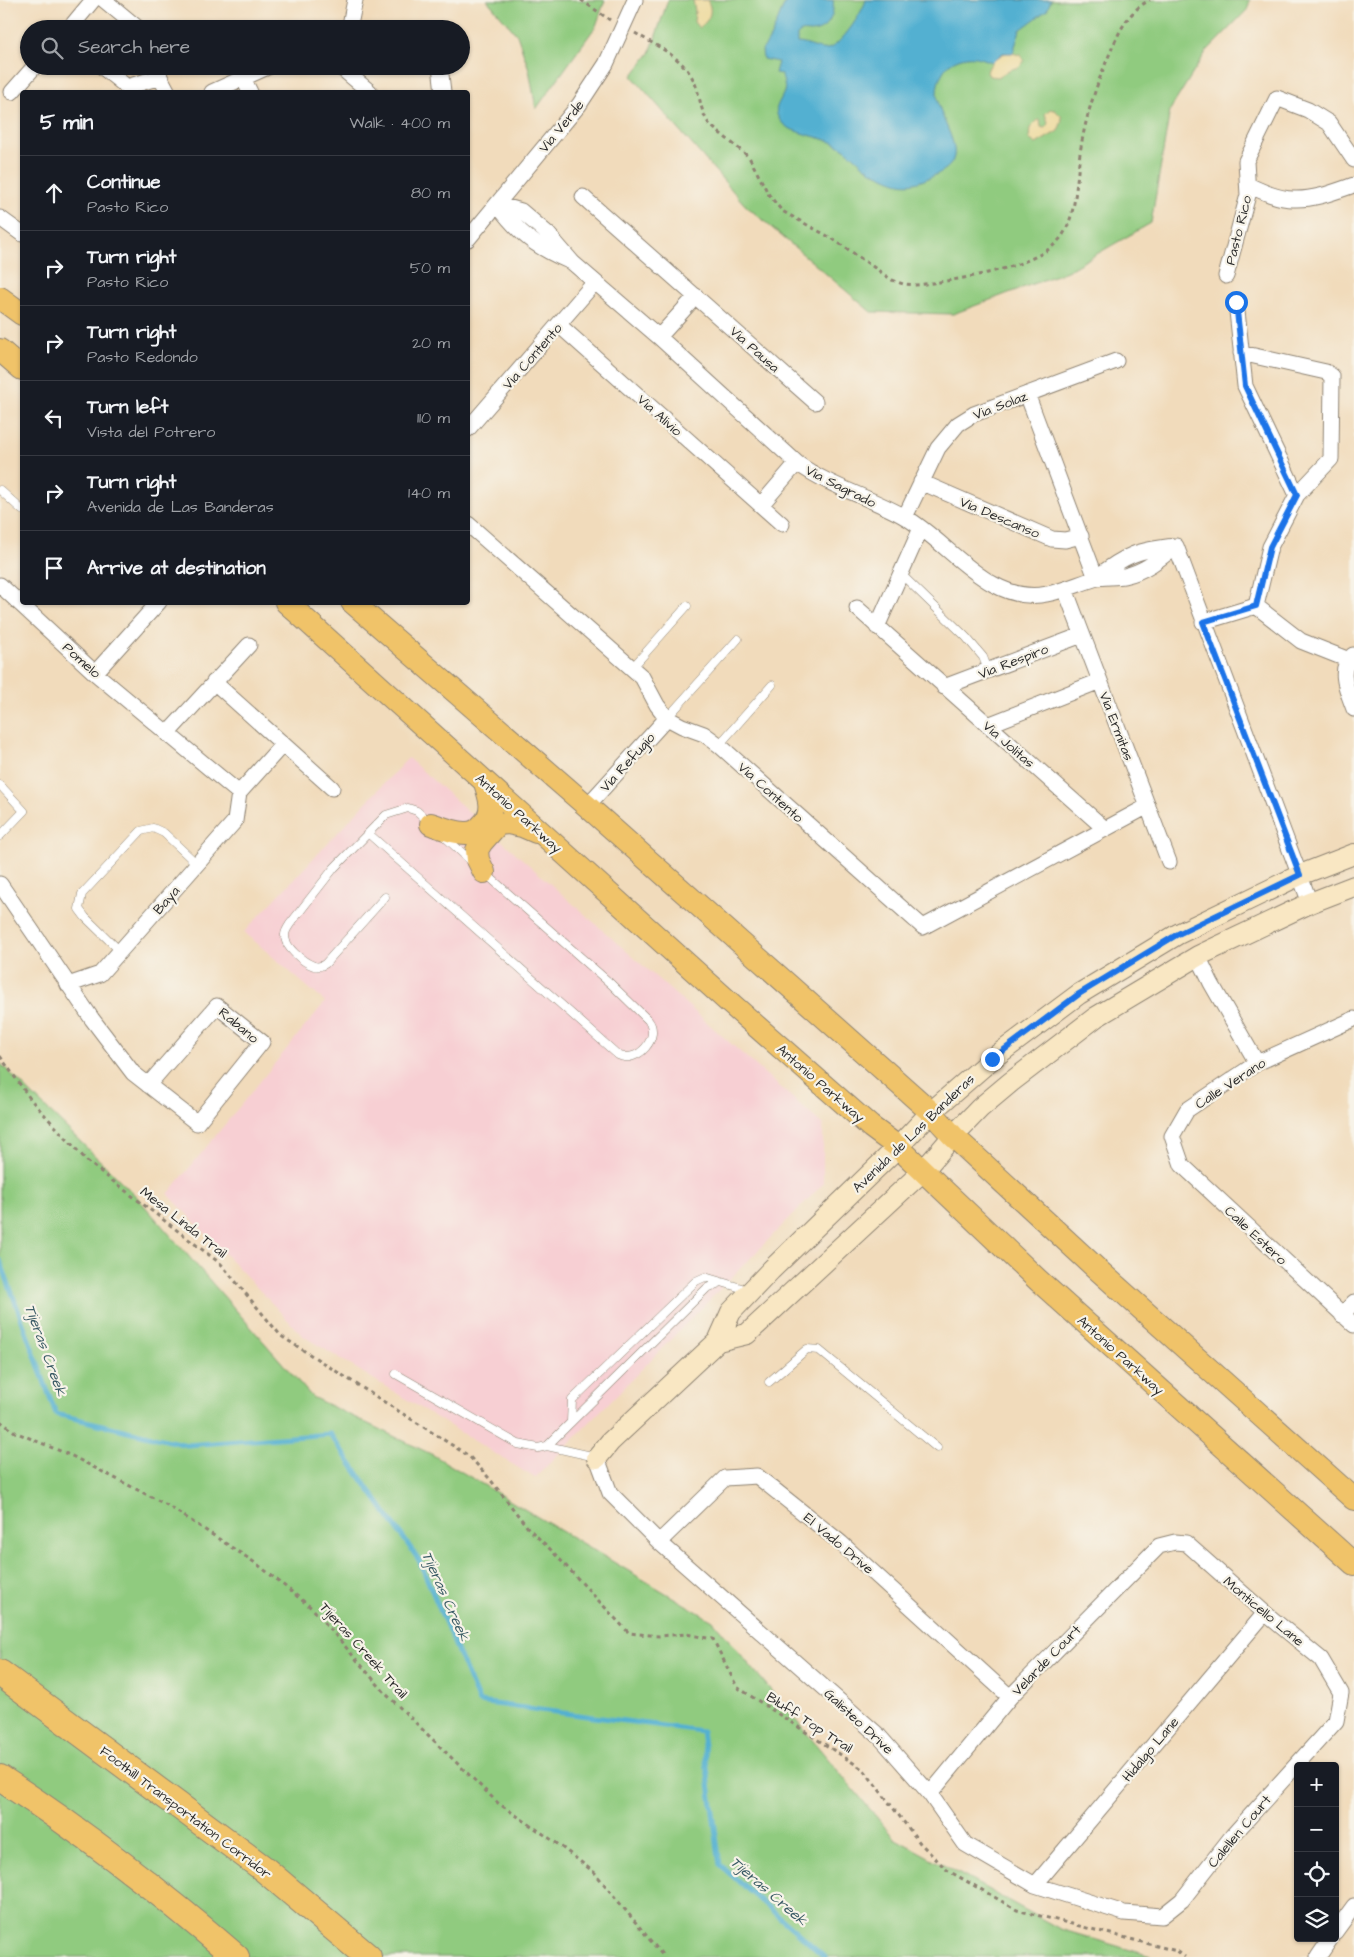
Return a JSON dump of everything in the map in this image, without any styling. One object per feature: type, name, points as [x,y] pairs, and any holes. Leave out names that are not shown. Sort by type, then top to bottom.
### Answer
[{"type":"highway","name":"Foothill Transportation Corridor","points":[[0,1673],[264,1869],[368,1957]]},
{"type":"highway","points":[[0,1778],[53,1813],[181,1909],[236,1957]]},
{"type":"main road","points":[[0,298],[20,313]]},
{"type":"main road","points":[[0,350],[20,367]]},
{"type":"main road","name":"Antonio Parkway","points":[[289,605],[730,1003],[871,1127],[898,1147],[1045,1287],[1354,1564]]},
{"type":"main road","points":[[355,605],[587,806],[931,1112],[953,1136],[1112,1282],[1354,1499]]},
{"type":"main road","points":[[431,824],[455,832],[467,833],[477,830],[488,819],[491,812],[486,783]]},
{"type":"main road","points":[[484,872],[478,860],[477,850],[498,824],[508,823],[522,826],[543,835]]},
{"type":"main road","name":"Avenida de Las Banderas","points":[[598,1458],[610,1442],[718,1341],[731,1312],[750,1291],[898,1147],[931,1112],[992,1059],[1079,994],[1178,934],[1300,875],[1354,854]]},
{"type":"main road","name":"Avenida de Las Banderas","points":[[718,1341],[747,1334],[923,1172],[953,1136],[980,1108],[1096,1017],[1198,956],[1310,903],[1354,886]]},
{"type":"street","points":[[76,20],[93,0]]},
{"type":"street","points":[[104,0],[129,20]]},
{"type":"street","points":[[354,20],[355,0]]},
{"type":"street","name":"Via Verde","points":[[470,237],[579,105],[606,64],[635,0]]},
{"type":"street","points":[[12,92],[27,75]]},
{"type":"street","points":[[112,75],[127,87],[153,75]]},
{"type":"street","points":[[160,75],[167,90]]},
{"type":"street","points":[[216,90],[250,75]]},
{"type":"street","points":[[350,75],[368,90]]},
{"type":"street","points":[[441,75],[443,90]]},
{"type":"street","points":[[243,78],[249,90]]},
{"type":"street","name":"Pasto Rico","points":[[1226,276],[1248,195],[1246,161],[1277,98],[1308,110],[1329,123],[1354,160]]},
{"type":"street","name":"Pasto Rico","points":[[1248,185],[1292,200],[1322,196],[1354,185]]},
{"type":"street","name":"Via Pausa","points":[[583,196],[815,402]]},
{"type":"street","name":"Via Sagrado","points":[[497,204],[511,224],[534,244],[545,251],[573,262],[659,337],[797,463],[822,478],[905,517],[990,583],[1002,589],[1031,596],[1046,594],[1096,578],[1119,560],[1147,549],[1176,546],[1203,622]]},
{"type":"street","points":[[0,218],[20,233]]},
{"type":"street","name":"Via Contento","points":[[470,427],[595,282]]},
{"type":"street","points":[[659,337],[696,296]]},
{"type":"street","points":[[1236,302],[1245,386],[1297,495]]},
{"type":"street","name":"Via Alivio","points":[[559,325],[782,524]]},
{"type":"street","points":[[1242,353],[1326,372],[1332,376],[1331,460],[1297,495],[1270,547],[1256,606]]},
{"type":"street","name":"Via Solaz","points":[[905,517],[920,482],[938,448],[958,424],[974,414],[1116,361]]},
{"type":"street","points":[[1028,394],[1096,578]]},
{"type":"street","points":[[761,505],[797,463]]},
{"type":"street","name":"Via Descanso","points":[[920,482],[1052,540],[1065,540],[1081,536]]},
{"type":"street","points":[[470,526],[642,677],[657,705],[667,718]]},
{"type":"street","points":[[877,627],[921,528]]},
{"type":"street","name":"Pomelo","points":[[0,585],[20,600]]},
{"type":"street","name":"Via Ermitas","points":[[1064,589],[1169,862]]},
{"type":"street","name":"Pomelo","points":[[27,605],[95,672],[166,734],[239,793]]},
{"type":"street","points":[[95,672],[156,605]]},
{"type":"street","points":[[1256,606],[1203,622],[1310,903]]},
{"type":"street","points":[[1256,606],[1301,640],[1352,659],[1344,678],[1354,709]]},
{"type":"street","name":"Via Jolitas","points":[[857,608],[1104,828]]},
{"type":"street","name":"Via Respiro","points":[[944,687],[1082,634]]},
{"type":"street","points":[[166,734],[249,645]]},
{"type":"street","points":[[988,725],[1100,681]]},
{"type":"street","points":[[214,682],[332,788]]},
{"type":"street","name":"Via Contento","points":[[667,718],[704,734],[719,745],[923,927],[1104,828]]},
{"type":"street","name":"Via Refugio","points":[[587,806],[667,718]]},
{"type":"street","points":[[239,793],[283,744]]},
{"type":"street","name":"Baya","points":[[68,985],[100,974],[121,952],[235,821],[239,793]]},
{"type":"street","points":[[1104,828],[1148,806]]},
{"type":"street","name":"Rabano","points":[[0,884],[68,985],[133,1073],[148,1085],[197,1123],[262,1042],[217,1006],[148,1085]]},
{"type":"street","points":[[1198,956],[1256,1063]]},
{"type":"street","name":"Calle Verano","points":[[1172,1136],[1187,1110],[1256,1063],[1354,1019]]},
{"type":"street","name":"Calle Estero","points":[[1172,1136],[1182,1165],[1354,1325]]},
{"type":"street","points":[[1342,1315],[1354,1302]]},
{"type":"street","name":"Galisteo Drive","points":[[598,1458],[610,1493],[658,1542],[879,1736],[930,1794],[965,1844],[1035,1885],[1124,1913],[1162,1916]]},
{"type":"street","name":"El Vado Drive","points":[[658,1542],[725,1478],[757,1476],[841,1543],[1010,1697]]},
{"type":"street","name":"Velarde Court","points":[[930,1794],[1010,1697],[1159,1546],[1175,1542]]},
{"type":"street","name":"Monticello Lane","points":[[1175,1542],[1186,1543],[1265,1613],[1322,1659],[1341,1693]]},
{"type":"street","name":"Hidalgo Lane","points":[[1035,1885],[1265,1613]]},
{"type":"street","name":"Calellen Court","points":[[1162,1916],[1182,1900],[1233,1835],[1336,1721],[1341,1693]]},
{"type":"street","points":[[1339,1927],[1354,1906]]},
{"type":"street","points":[[1318,1957],[1328,1942]]},
{"type":"lane","points":[[0,490],[20,508]]},
{"type":"lane","points":[[900,573],[966,637],[983,657],[988,670]]},
{"type":"lane","points":[[632,668],[687,606]]},
{"type":"lane","points":[[667,718],[738,639]]},
{"type":"lane","points":[[719,745],[772,685]]},
{"type":"lane","points":[[0,786],[24,811],[0,836]]},
{"type":"lane","points":[[369,834],[618,1055],[625,1059],[632,1057],[648,1044],[652,1034],[652,1025],[612,984],[417,811],[408,808],[386,815],[334,868],[284,933],[286,942],[297,955],[313,966],[319,967],[326,964],[385,897]]},
{"type":"lane","points":[[121,952],[85,917],[79,908],[82,894],[141,831],[153,828],[164,833],[197,864]]},
{"type":"lane","points":[[571,1422],[572,1400],[696,1281],[704,1277],[750,1291]]},
{"type":"lane","points":[[547,1446],[707,1288],[719,1283]]},
{"type":"lane","points":[[769,1382],[807,1348],[819,1350],[937,1448]]},
{"type":"lane","points":[[396,1374],[518,1444],[538,1448],[547,1446],[598,1458]]},
{"type":"path","points":[[581,0],[604,16],[674,56],[684,65],[697,90],[701,110],[705,118],[710,125],[749,157],[769,195],[782,211],[833,239],[892,280],[902,284],[916,285],[993,271],[1038,256],[1059,241],[1071,216],[1083,137],[1104,67],[1126,21],[1135,10],[1150,0]]},
{"type":"path","name":"Mesa Linda Trail","points":[[0,1056],[31,1100],[88,1162],[221,1264],[281,1336],[469,1456]]},
{"type":"path","name":"Tijeras Creek Trail","points":[[0,1421],[15,1432],[72,1456],[167,1506],[257,1564],[313,1609],[386,1694],[498,1803],[556,1842],[595,1873],[664,1957]]},
{"type":"path","name":"Bluff Top Trail","points":[[469,1456],[489,1478],[528,1528],[629,1633],[660,1636],[686,1634],[713,1639],[737,1687],[864,1770],[920,1843],[947,1870],[1017,1910],[1177,1951],[1185,1957]]},
{"type":"shaded area","points":[[408,758],[823,1125],[823,1184],[535,1478],[303,1336],[168,1194],[325,1002],[244,932]]},
{"type":"green space","points":[[487,0],[605,0],[596,26],[536,109],[529,69],[517,35]]},
{"type":"green space","points":[[668,0],[1250,0],[1247,10],[1206,52],[1170,110],[1151,223],[1067,271],[953,314],[871,312],[745,205],[632,76],[650,53]]},
{"type":"green space","points":[[0,1063],[135,1195],[312,1397],[433,1455],[713,1621],[894,1838],[1060,1929],[1154,1957],[0,1957]]},
{"type":"sand","points":[[693,0],[707,0],[710,8],[708,19],[699,28],[694,22]]},
{"type":"sand","points":[[1008,52],[1020,55],[1024,61],[1022,64],[998,77],[989,76],[987,72],[992,62]]},
{"type":"sand","points":[[1050,109],[1055,110],[1061,116],[1062,121],[1058,131],[1036,144],[1029,139],[1030,128],[1038,120],[1040,120],[1041,127],[1047,126],[1048,122],[1045,114]]},
{"type":"water","points":[[787,0],[833,0],[833,11],[829,21],[822,29],[802,32],[797,35],[797,43],[827,49],[833,47],[844,36],[856,20],[866,0],[1051,0],[1047,10],[1020,30],[1013,53],[1003,53],[992,62],[979,58],[961,58],[953,61],[945,69],[937,88],[938,100],[954,146],[954,156],[950,165],[941,172],[924,180],[907,184],[891,180],[873,172],[840,146],[792,130],[782,123],[776,110],[784,92],[784,83],[781,74],[775,73],[778,62],[763,59],[762,50],[770,38]]},
{"type":"waterway","name":"Tijeras Creek","points":[[0,1260],[56,1414],[187,1445],[330,1434],[419,1560],[479,1702],[702,1731],[720,1865],[825,1957]]},
{"type":"route","points":[[992,1059],[1079,994],[1178,934],[1300,875],[1203,622],[1256,606],[1270,547],[1297,495],[1245,386],[1236,302]]}]
